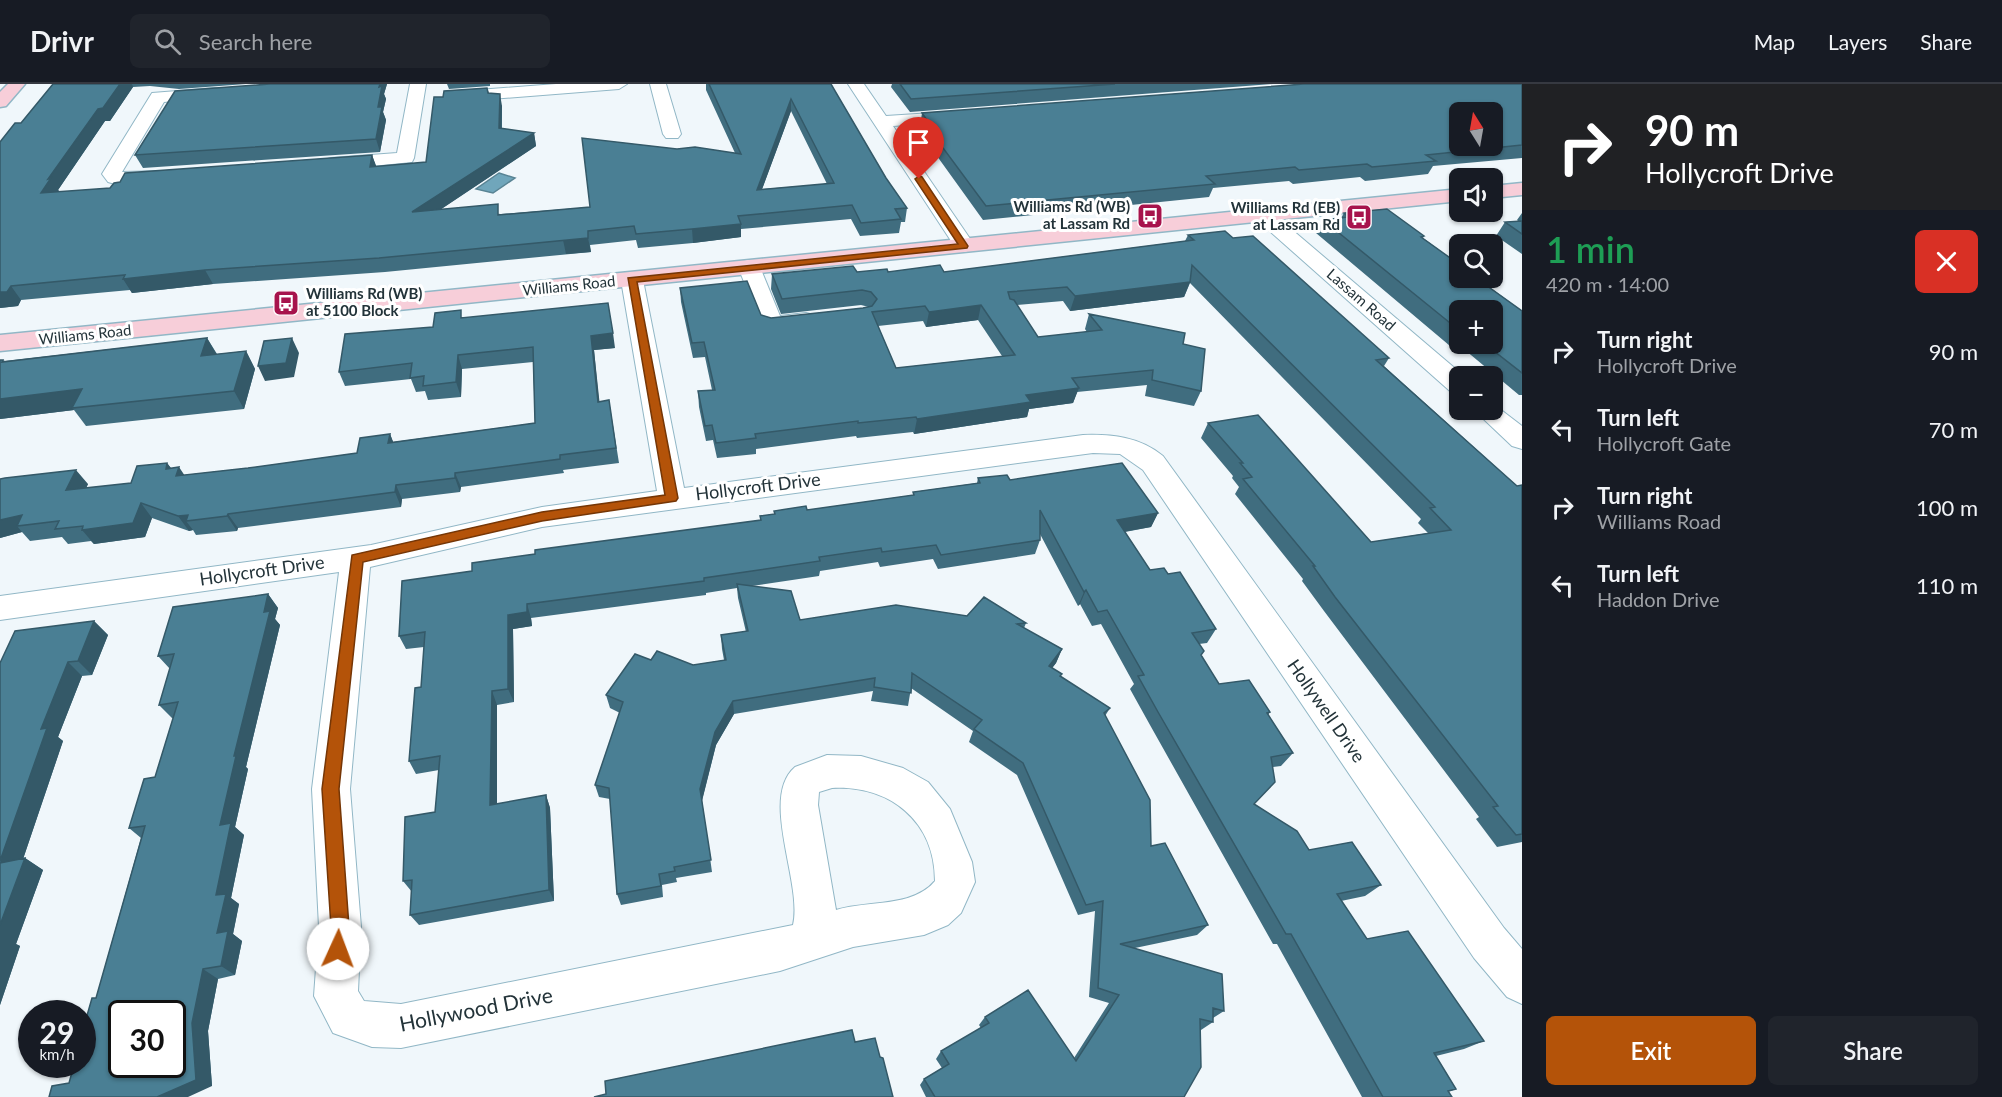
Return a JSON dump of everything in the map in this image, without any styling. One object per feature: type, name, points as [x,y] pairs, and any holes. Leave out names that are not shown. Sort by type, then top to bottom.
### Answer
[{"type":"street","points":[[0,102],[17,84]]},
{"type":"street","points":[[311,165],[405,158],[416,92],[619,84]]},
{"type":"street","points":[[658,84],[672,134]]},
{"type":"street","points":[[856,84],[964,246]]},
{"type":"street","points":[[182,176],[129,179],[115,178],[111,174],[158,97],[232,92]]},
{"type":"street","points":[[882,122],[979,115]]},
{"type":"street","points":[[1503,191],[1522,189]]},
{"type":"street","name":"Williams Road","points":[[0,343],[1449,196]]},
{"type":"street","name":"Lassam Road","points":[[1263,215],[1449,376]]},
{"type":"street","points":[[749,267],[771,324],[827,318]]},
{"type":"street","points":[[632,280],[672,498]]},
{"type":"street","points":[[1499,420],[1522,440]]},
{"type":"street","name":"Hollycroft Drive","points":[[0,608],[356,559],[542,517],[672,498],[1073,446],[1112,443],[1127,446]]},
{"type":"street","name":"Hollywell Drive","points":[[1127,446],[1146,456],[1158,471],[1488,943],[1522,982]]},
{"type":"street","name":"Hollywood Drive","points":[[356,559],[331,789],[340,927],[336,996],[349,1017],[372,1025],[401,1026],[780,950],[796,946],[810,938],[852,926],[920,914],[933,909],[952,892],[955,880],[954,871],[937,820],[914,793],[878,776],[851,771],[823,773],[804,783],[799,793],[799,811],[816,908],[810,938]]},
{"type":"water","points":[[499,173],[515,178],[493,193],[476,189]]},
{"type":"building","points":[[53,84],[120,84],[103,108],[98,109],[48,179],[51,178],[41,193],[110,188],[114,183],[120,182],[125,173],[372,155],[370,167],[426,162],[434,97],[443,97],[444,91],[487,88],[488,93],[500,94],[499,128],[534,133],[412,212],[498,204],[498,215],[590,207],[582,138],[677,149],[695,147],[741,154],[709,84],[831,84],[886,178],[907,208],[895,209],[901,219],[861,223],[852,205],[738,216],[741,224],[636,234],[634,226],[588,231],[588,238],[123,279],[125,275],[11,286],[7,292],[0,292],[0,142],[15,123],[21,123]],"holes":[[[791,99],[834,183],[757,190]]]},
{"type":"building","points":[[270,84],[380,84],[379,87],[382,86],[378,107],[382,107],[376,139],[135,155],[175,91]]},
{"type":"building","points":[[900,84],[1115,84],[911,99]]},
{"type":"building","points":[[1304,84],[1522,84],[1522,145],[1503,147],[1503,102],[1449,102],[1449,153],[1426,155],[1436,161],[1372,167],[1367,164],[1299,170],[1295,167],[1206,176],[1215,184],[986,206],[926,125],[929,123],[922,113]]},
{"type":"building","points":[[1387,209],[1449,257],[1449,288],[1490,288],[1522,311],[1522,373],[1498,354],[1503,354],[1503,300],[1449,300],[1449,322],[1323,220],[1348,217],[1344,213]]},
{"type":"building","points":[[1522,221],[1522,234],[1505,222]]},
{"type":"building","points":[[1225,231],[1233,238],[1253,236],[1389,358],[1376,360],[1517,486],[1522,485],[1522,834],[1516,835],[1493,807],[1498,806],[1335,597],[1313,566],[1315,566],[1243,479],[1252,477],[1240,463],[1243,463],[1208,423],[1258,415],[1371,542],[1451,530],[1430,508],[1435,507],[1192,265],[1190,282],[1075,296],[1067,287],[1008,292],[1010,299],[1014,300],[1038,337],[1102,330],[1089,314],[1185,333],[1183,344],[1205,349],[1201,391],[1152,380],[1153,370],[1072,378],[1079,388],[1026,395],[1031,402],[917,419],[916,417],[858,423],[858,421],[755,434],[756,438],[716,443],[712,425],[705,426],[698,391],[715,390],[704,342],[692,343],[680,288],[747,281],[761,315],[771,318],[863,308],[872,306],[877,299],[871,292],[862,290],[782,299],[772,274],[853,266],[857,272],[887,269],[888,272],[940,265],[944,272],[1194,240],[1188,235]],"holes":[[[981,305],[1015,355],[896,368],[872,312],[925,306],[929,312]]]},
{"type":"building","points":[[608,303],[613,333],[591,336],[598,402],[609,400],[616,448],[560,455],[560,459],[455,473],[455,478],[396,485],[395,492],[186,521],[188,515],[178,516],[141,503],[133,523],[82,530],[83,526],[55,529],[59,521],[17,526],[22,515],[0,520],[0,479],[5,478],[76,470],[66,490],[131,483],[137,466],[167,463],[166,469],[179,467],[176,476],[357,453],[360,438],[390,434],[388,443],[535,423],[533,347],[458,355],[456,382],[423,386],[424,376],[410,378],[412,363],[339,372],[345,334],[433,327],[435,313],[461,310],[461,318]]},
{"type":"building","points":[[207,338],[201,356],[246,351],[234,391],[72,408],[82,389],[0,399],[0,360],[3,360],[2,362]]},
{"type":"building","points":[[292,338],[286,363],[258,366],[264,341]]},
{"type":"building","points":[[1122,463],[1158,513],[1117,520],[1150,570],[1164,568],[1168,574],[1180,572],[1216,629],[1192,633],[1204,651],[1201,655],[1219,684],[1249,680],[1293,753],[1271,757],[1275,782],[1254,804],[1297,831],[1309,850],[1352,842],[1381,885],[1337,894],[1367,939],[1408,931],[1484,1041],[1434,1053],[1456,1089],[1448,1091],[1452,1097],[1383,1097],[1291,934],[1286,934],[1158,712],[1138,676],[1144,675],[1107,610],[1098,612],[1086,590],[1084,592],[1040,510],[1040,540],[941,555],[936,545],[882,552],[881,548],[819,557],[820,561],[704,578],[704,581],[527,604],[527,612],[508,615],[508,689],[492,691],[490,805],[546,795],[549,890],[410,915],[412,880],[403,881],[405,817],[435,812],[440,756],[409,761],[415,688],[421,687],[425,632],[399,636],[402,581],[472,571],[472,563],[535,554],[535,550],[761,520],[760,516],[775,514],[774,511],[806,506],[807,510],[914,495],[913,492],[980,483],[978,478],[1007,475],[1010,480]]},
{"type":"building","points":[[737,584],[791,591],[800,620],[896,605],[967,616],[984,597],[1026,623],[1017,624],[1062,649],[1049,666],[1062,674],[1060,676],[1110,708],[1104,713],[1150,800],[1151,846],[1165,843],[1208,925],[1120,944],[1222,974],[1224,1011],[1213,1008],[1213,1022],[1200,1019],[1201,1067],[1184,1097],[935,1097],[924,1079],[949,1064],[941,1051],[989,1023],[985,1017],[1028,990],[1076,1061],[1119,995],[1098,988],[1103,901],[1086,905],[1023,763],[974,729],[982,720],[912,673],[911,693],[874,687],[875,678],[733,701],[715,732],[700,789],[711,860],[674,867],[675,871],[659,874],[661,886],[617,894],[609,788],[595,785],[623,702],[606,695],[635,654],[651,660],[657,651],[693,665],[726,660],[721,635],[748,631]]},
{"type":"building","points":[[268,594],[264,612],[270,611],[234,756],[236,756],[220,825],[231,823],[216,895],[226,894],[217,933],[228,931],[221,966],[203,969],[192,1023],[196,1080],[157,1097],[49,1097],[52,1086],[69,1083],[70,1078],[96,1078],[96,1000],[91,1000],[96,998],[145,826],[129,828],[144,779],[155,777],[178,702],[159,705],[174,654],[158,656],[173,607]]},
{"type":"building","points":[[94,621],[78,661],[68,662],[41,729],[47,728],[0,861],[0,663],[15,631]]},
{"type":"building","points":[[25,858],[0,925],[0,863]]},
{"type":"building","points":[[852,1030],[855,1042],[875,1038],[880,1057],[883,1058],[893,1097],[594,1097],[606,1094],[605,1081]]},
{"type":"place","name":"Williams Rd (WB) at Lassam Rd","points":[[1150,216]]},
{"type":"place","name":"Williams Rd (EB) at Lassam Rd","points":[[1359,217]]},
{"type":"place","name":"Williams Rd (WB) at 5100 Block","points":[[286,303]]},
{"type":"route","points":[[338,949],[340,927],[331,789],[356,559],[505,524],[672,498],[632,280],[964,246],[919,179]]}]
